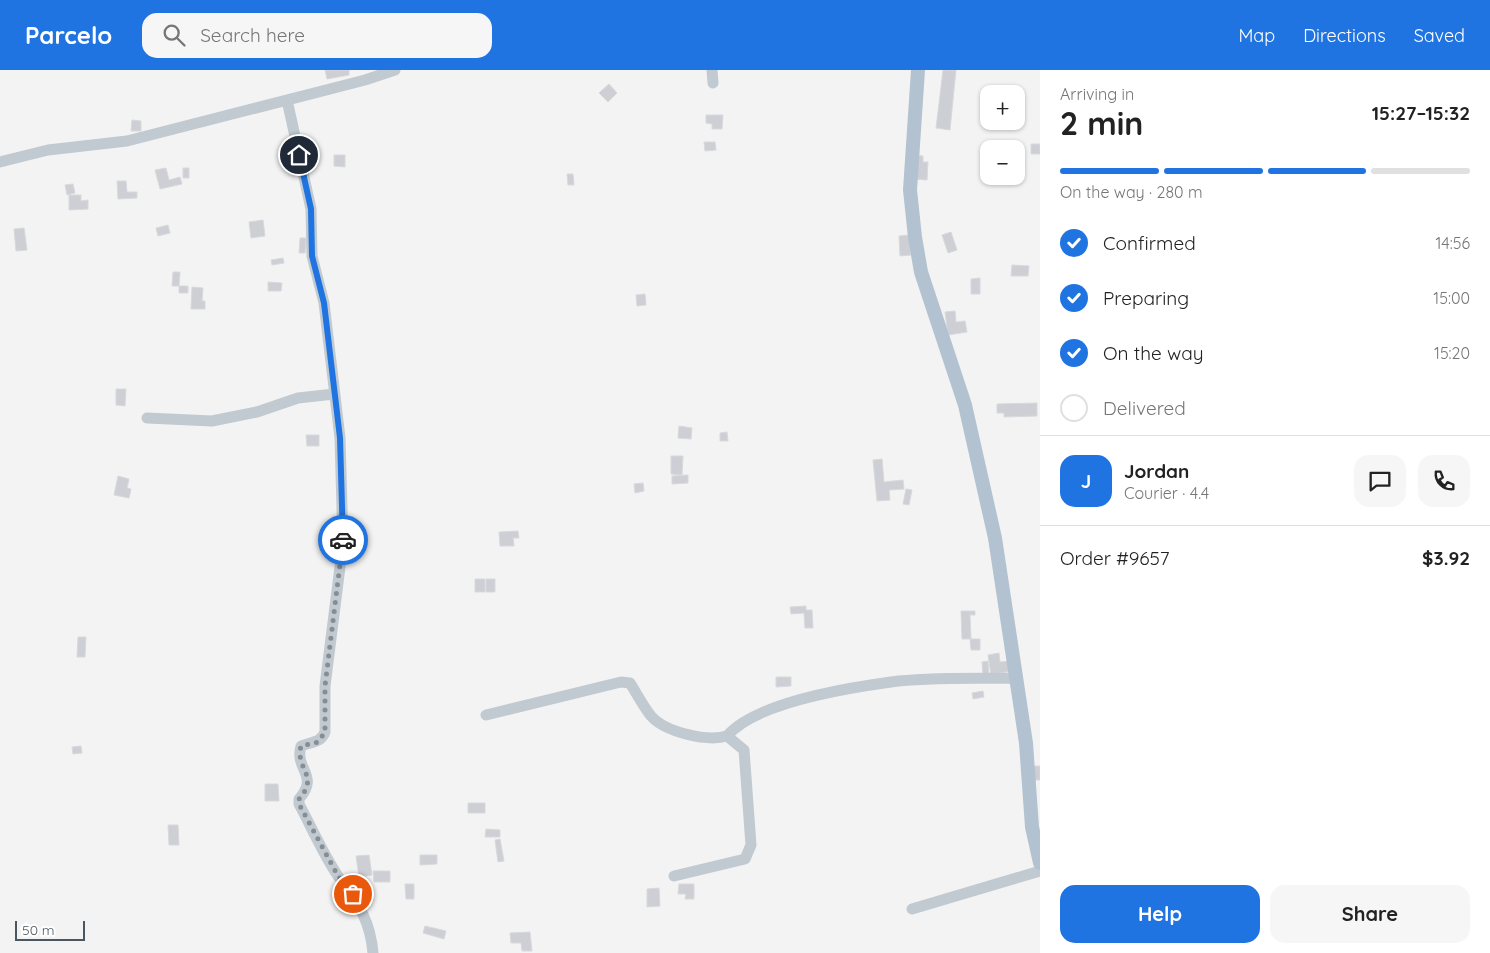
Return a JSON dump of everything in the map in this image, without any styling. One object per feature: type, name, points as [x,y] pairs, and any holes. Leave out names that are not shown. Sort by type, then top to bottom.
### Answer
[{"type":"main road","points":[[918,70],[910,190],[915,237],[921,272],[965,405],[991,519],[1026,743],[1032,827],[1040,863]]},
{"type":"street","points":[[0,162],[48,150],[127,141],[365,80],[395,70]]},
{"type":"street","points":[[712,70],[713,83]]},
{"type":"street","points":[[287,100],[311,209],[312,256],[324,303],[340,438],[343,543],[325,686],[325,732],[318,742],[301,746],[302,764],[308,784],[307,790],[299,799],[299,804],[338,876],[353,894],[365,918],[372,940],[373,953]]},
{"type":"street","points":[[147,418],[212,421],[257,412],[298,398],[334,394]]},
{"type":"street","points":[[486,715],[621,682],[630,683],[652,717],[679,733],[718,739],[727,736],[736,725],[754,716],[804,699],[892,682],[1016,678]]},
{"type":"street","points":[[674,876],[745,859],[751,845],[744,750],[727,736]]},
{"type":"street","points":[[912,909],[1040,871]]},
{"type":"building","points":[[325,70],[349,70],[349,75],[327,79]]},
{"type":"building","points":[[943,70],[956,70],[950,130],[936,128]]},
{"type":"building","points":[[609,84],[617,93],[608,102],[599,93]]},
{"type":"building","points":[[706,115],[723,115],[722,129],[712,129],[712,124],[706,123]]},
{"type":"building","points":[[132,120],[141,121],[141,131],[131,131]]},
{"type":"building","points":[[704,142],[715,142],[716,150],[705,151]]},
{"type":"building","points":[[1031,144],[1040,144],[1040,154],[1031,154]]},
{"type":"building","points":[[334,155],[345,155],[345,167],[334,166]]},
{"type":"building","points":[[914,155],[923,156],[923,162],[928,162],[927,180],[913,179]]},
{"type":"building","points":[[166,168],[169,180],[180,177],[182,184],[160,189],[155,170]]},
{"type":"building","points":[[183,168],[189,168],[189,178],[183,178]]},
{"type":"building","points":[[567,174],[573,174],[574,185],[568,185]]},
{"type":"building","points":[[117,181],[126,181],[127,192],[137,192],[137,198],[118,199]]},
{"type":"building","points":[[73,184],[75,193],[67,195],[65,185]]},
{"type":"building","points":[[69,195],[81,195],[81,201],[88,200],[88,209],[69,210]]},
{"type":"building","points":[[263,220],[265,236],[251,238],[249,222]]},
{"type":"building","points":[[168,225],[170,233],[158,236],[156,228]]},
{"type":"building","points":[[24,228],[27,250],[16,251],[14,229]]},
{"type":"building","points":[[951,232],[957,250],[948,253],[942,235]]},
{"type":"building","points":[[909,235],[911,255],[900,256],[899,236]]},
{"type":"building","points":[[300,238],[306,238],[305,253],[299,253]]},
{"type":"building","points":[[283,258],[284,263],[272,265],[271,260]]},
{"type":"building","points":[[1012,265],[1029,266],[1028,276],[1011,276]]},
{"type":"building","points":[[173,272],[180,272],[179,286],[172,286]]},
{"type":"building","points":[[980,278],[980,294],[971,294],[971,279]]},
{"type":"building","points":[[268,282],[282,283],[281,291],[268,291]]},
{"type":"building","points":[[179,286],[188,286],[188,293],[179,293]]},
{"type":"building","points":[[192,287],[203,288],[202,301],[205,301],[205,309],[191,309]]},
{"type":"building","points":[[645,294],[646,305],[637,306],[636,295]]},
{"type":"building","points":[[955,311],[956,322],[965,321],[967,332],[948,335],[945,312]]},
{"type":"building","points":[[116,389],[126,389],[125,406],[116,405]]},
{"type":"building","points":[[1037,403],[1037,416],[1004,417],[1004,413],[997,413],[997,404]]},
{"type":"building","points":[[679,426],[692,428],[691,439],[678,438]]},
{"type":"building","points":[[727,432],[728,441],[720,441],[720,433]]},
{"type":"building","points":[[306,435],[319,435],[319,446],[307,446]]},
{"type":"building","points":[[671,456],[683,456],[682,475],[671,474]]},
{"type":"building","points":[[882,459],[884,482],[903,480],[904,489],[889,490],[890,500],[877,501],[873,460]]},
{"type":"building","points":[[688,475],[688,483],[672,484],[672,476]]},
{"type":"building","points":[[118,476],[129,479],[127,488],[131,489],[129,498],[114,495]]},
{"type":"building","points":[[643,483],[644,491],[635,493],[634,484]]},
{"type":"building","points":[[906,489],[912,490],[909,505],[903,504]]},
{"type":"building","points":[[518,531],[519,538],[513,538],[514,546],[500,546],[499,532]]},
{"type":"building","points":[[475,579],[485,579],[485,592],[475,592]]},
{"type":"building","points":[[486,579],[495,579],[495,592],[486,592]]},
{"type":"building","points":[[806,606],[806,610],[812,610],[813,628],[805,628],[804,613],[791,614],[790,607]]},
{"type":"building","points":[[961,611],[975,611],[975,615],[970,615],[971,639],[962,639]]},
{"type":"building","points":[[78,637],[86,637],[85,657],[77,657]]},
{"type":"building","points":[[970,639],[980,639],[980,650],[971,650]]},
{"type":"building","points":[[999,653],[1000,662],[1009,661],[1011,671],[991,675],[988,655]]},
{"type":"building","points":[[988,661],[989,676],[983,676],[982,662]]},
{"type":"building","points":[[776,677],[791,677],[791,686],[776,687]]},
{"type":"building","points":[[983,691],[984,697],[973,699],[972,693]]},
{"type":"building","points":[[81,746],[82,753],[73,754],[72,747]]},
{"type":"building","points":[[1034,766],[1040,766],[1040,780],[1034,780]]},
{"type":"building","points":[[265,784],[278,784],[279,801],[265,801]]},
{"type":"building","points":[[468,803],[485,803],[485,813],[468,813]]},
{"type":"building","points":[[168,825],[178,825],[179,845],[169,845]]},
{"type":"building","points":[[486,829],[500,830],[500,837],[485,837]]},
{"type":"building","points":[[500,839],[504,861],[498,862],[495,840]]},
{"type":"building","points":[[369,855],[372,875],[359,877],[356,856]]},
{"type":"building","points":[[420,855],[437,855],[437,864],[420,865]]},
{"type":"building","points":[[373,871],[390,871],[390,882],[374,882]]},
{"type":"building","points":[[405,884],[414,884],[414,899],[406,899]]},
{"type":"building","points":[[679,884],[694,884],[694,899],[685,899],[686,894],[678,894]]},
{"type":"building","points":[[659,888],[660,906],[647,907],[647,889]]},
{"type":"building","points":[[425,926],[446,931],[444,939],[423,933]]},
{"type":"building","points":[[530,932],[532,951],[522,951],[521,943],[511,943],[510,933]]},
{"type":"way so far","points":[[343,540],[325,686],[325,732],[318,742],[301,746],[302,764],[308,784],[307,790],[299,799],[299,804],[338,876],[353,894]]},
{"type":"route","points":[[299,155],[311,209],[312,256],[324,303],[340,438],[343,540]]}]
